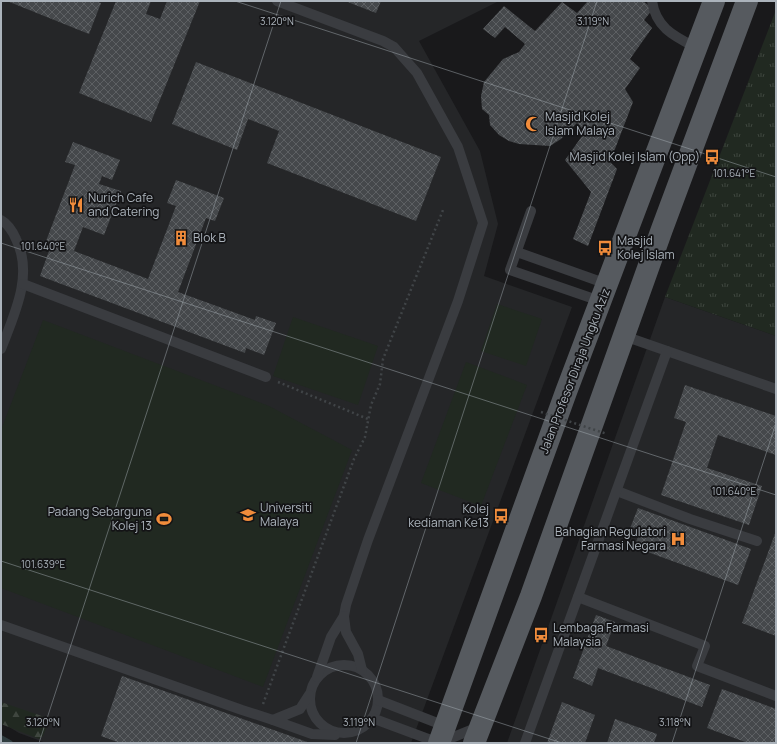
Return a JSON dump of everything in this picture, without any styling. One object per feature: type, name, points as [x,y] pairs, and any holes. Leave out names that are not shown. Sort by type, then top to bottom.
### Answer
[{"type":"main road","name":"Jalan Profesor Diraja Ungku Aziz","points":[[441,737],[604,293],[714,1]]},
{"type":"main road","points":[[474,743],[531,596],[662,229],[746,1]]},
{"type":"main road","points":[[662,229],[721,107],[762,1]]},
{"type":"lane","points":[[274,720],[300,709],[310,695],[331,637],[344,616],[368,540],[458,301],[483,223],[458,147],[417,73],[394,48],[383,41],[277,1]]},
{"type":"lane","points":[[652,1],[654,10],[663,27],[697,48]]},
{"type":"lane","points":[[531,211],[510,270],[604,293]]},
{"type":"lane","points":[[1,220],[13,234],[21,250],[24,266],[23,284],[1,349]]},
{"type":"lane","points":[[517,252],[604,293]]},
{"type":"lane","points":[[23,284],[266,376]]},
{"type":"lane","points":[[624,336],[776,389]]},
{"type":"lane","points":[[525,743],[667,351]]},
{"type":"lane","points":[[617,491],[690,519],[757,541]]},
{"type":"lane","points":[[578,598],[705,646],[697,666],[776,696]]},
{"type":"lane","points":[[344,616],[346,632],[358,654],[362,670]]},
{"type":"lane","points":[[1,625],[312,734],[343,734],[360,730],[372,718],[378,700],[376,688],[371,678],[362,670],[353,666],[343,665],[328,669],[316,678]]},
{"type":"lane","points":[[310,695],[310,707],[314,718],[327,729],[343,734]]},
{"type":"lane","points":[[378,700],[441,737]]},
{"type":"lane","points":[[372,718],[441,737],[471,730],[482,722]]},
{"type":"path","points":[[259,715],[354,459],[365,437],[371,405],[380,384],[383,359],[442,210]]},
{"type":"path","points":[[266,376],[368,420]]},
{"type":"path","points":[[541,412],[607,434]]},
{"type":"shaded area","name":"Universiti Malaya","points":[[1,1],[499,1],[419,41],[480,151],[498,224],[484,276],[572,307],[411,743],[46,743],[19,733],[1,722]]},
{"type":"shaded area","name":"Bahagian Regulatori Farmasi Negara","points":[[665,297],[776,336],[776,743],[507,743]]},
{"type":"green space","points":[[776,10],[776,336],[665,297]]},
{"type":"green space","points":[[497,304],[542,319],[526,366],[481,351]]},
{"type":"green space","points":[[293,317],[378,346],[358,405],[273,376]]},
{"type":"green space","name":"Padang Sebarguna Kolej 13","points":[[43,320],[269,406],[352,450],[263,687],[1,588],[1,430]]},
{"type":"green space","points":[[466,362],[527,385],[481,506],[421,483]]},
{"type":"green space","points":[[1,702],[42,716],[48,724],[43,736],[39,739],[1,724]]},
{"type":"building","points":[[7,1],[95,1],[101,3],[89,34]]},
{"type":"building","points":[[116,1],[151,1],[146,14],[160,19],[167,1],[200,1],[151,122],[79,93]]},
{"type":"building","points":[[345,1],[381,1],[376,13]]},
{"type":"building","name":"Masjid Kolej Islam Malaya","points":[[588,1],[643,1],[653,9],[644,20],[652,28],[630,59],[640,68],[625,89],[633,102],[610,162],[617,169],[588,246],[573,239],[591,192],[565,160],[585,132],[577,123],[561,139],[550,146],[519,144],[509,141],[499,135],[490,125],[489,115],[482,109],[481,96],[484,82],[503,59],[519,52],[525,44],[505,27],[495,38],[483,29],[504,6],[535,31],[562,2],[577,13]]},
{"type":"building","points":[[196,62],[441,157],[416,221],[267,163],[279,131],[248,119],[237,150],[172,124]]},
{"type":"building","name":"Blok B","points":[[73,142],[120,160],[112,180],[102,176],[99,184],[121,191],[104,235],[83,227],[74,251],[148,279],[176,206],[167,203],[176,180],[224,198],[215,221],[206,218],[178,292],[255,320],[256,316],[276,323],[264,355],[246,348],[245,353],[40,276],[49,251],[43,249],[75,165],[65,162]]},
{"type":"building","points":[[685,385],[776,416],[776,455],[718,435],[707,468],[762,486],[749,525],[661,495],[686,422],[674,418]]},
{"type":"building","points":[[638,508],[751,549],[738,585],[634,547],[639,535],[629,531]]},
{"type":"building","points":[[776,531],[776,636],[742,623]]},
{"type":"building","points":[[596,615],[615,622],[606,646],[710,685],[702,707],[598,668],[592,686],[573,678]]},
{"type":"building","points":[[122,676],[310,743],[120,743],[101,736]]},
{"type":"building","points":[[722,689],[776,709],[776,743],[748,743],[707,728]]},
{"type":"building","points":[[562,702],[595,715],[585,743],[547,743]]},
{"type":"building","points":[[615,719],[657,734],[654,743],[607,743]]},
{"type":"waterway","points":[[1,738],[10,743]]},
{"type":"place","name":"Masjid Kolej Islam Malaya","points":[[533,124]]},
{"type":"place","name":"Masjid Kolej Islam (Opp)","points":[[712,157]]},
{"type":"place","name":"Nurich Cafe and Catering","points":[[76,205]]},
{"type":"place","name":"Blok B","points":[[181,238]]},
{"type":"place","name":"Masjid Kolej Islam","points":[[605,248]]},
{"type":"place","name":"Universiti Malaya","points":[[248,515]]},
{"type":"place","name":"Kolej kediaman Ke13","points":[[501,516]]},
{"type":"place","name":"Padang Sebarguna Kolej 13","points":[[164,519]]},
{"type":"place","name":"Bahagian Regulatori Farmasi Negara","points":[[678,539]]},
{"type":"place","name":"Lembaga Farmasi Malaysia","points":[[541,635]]}]
